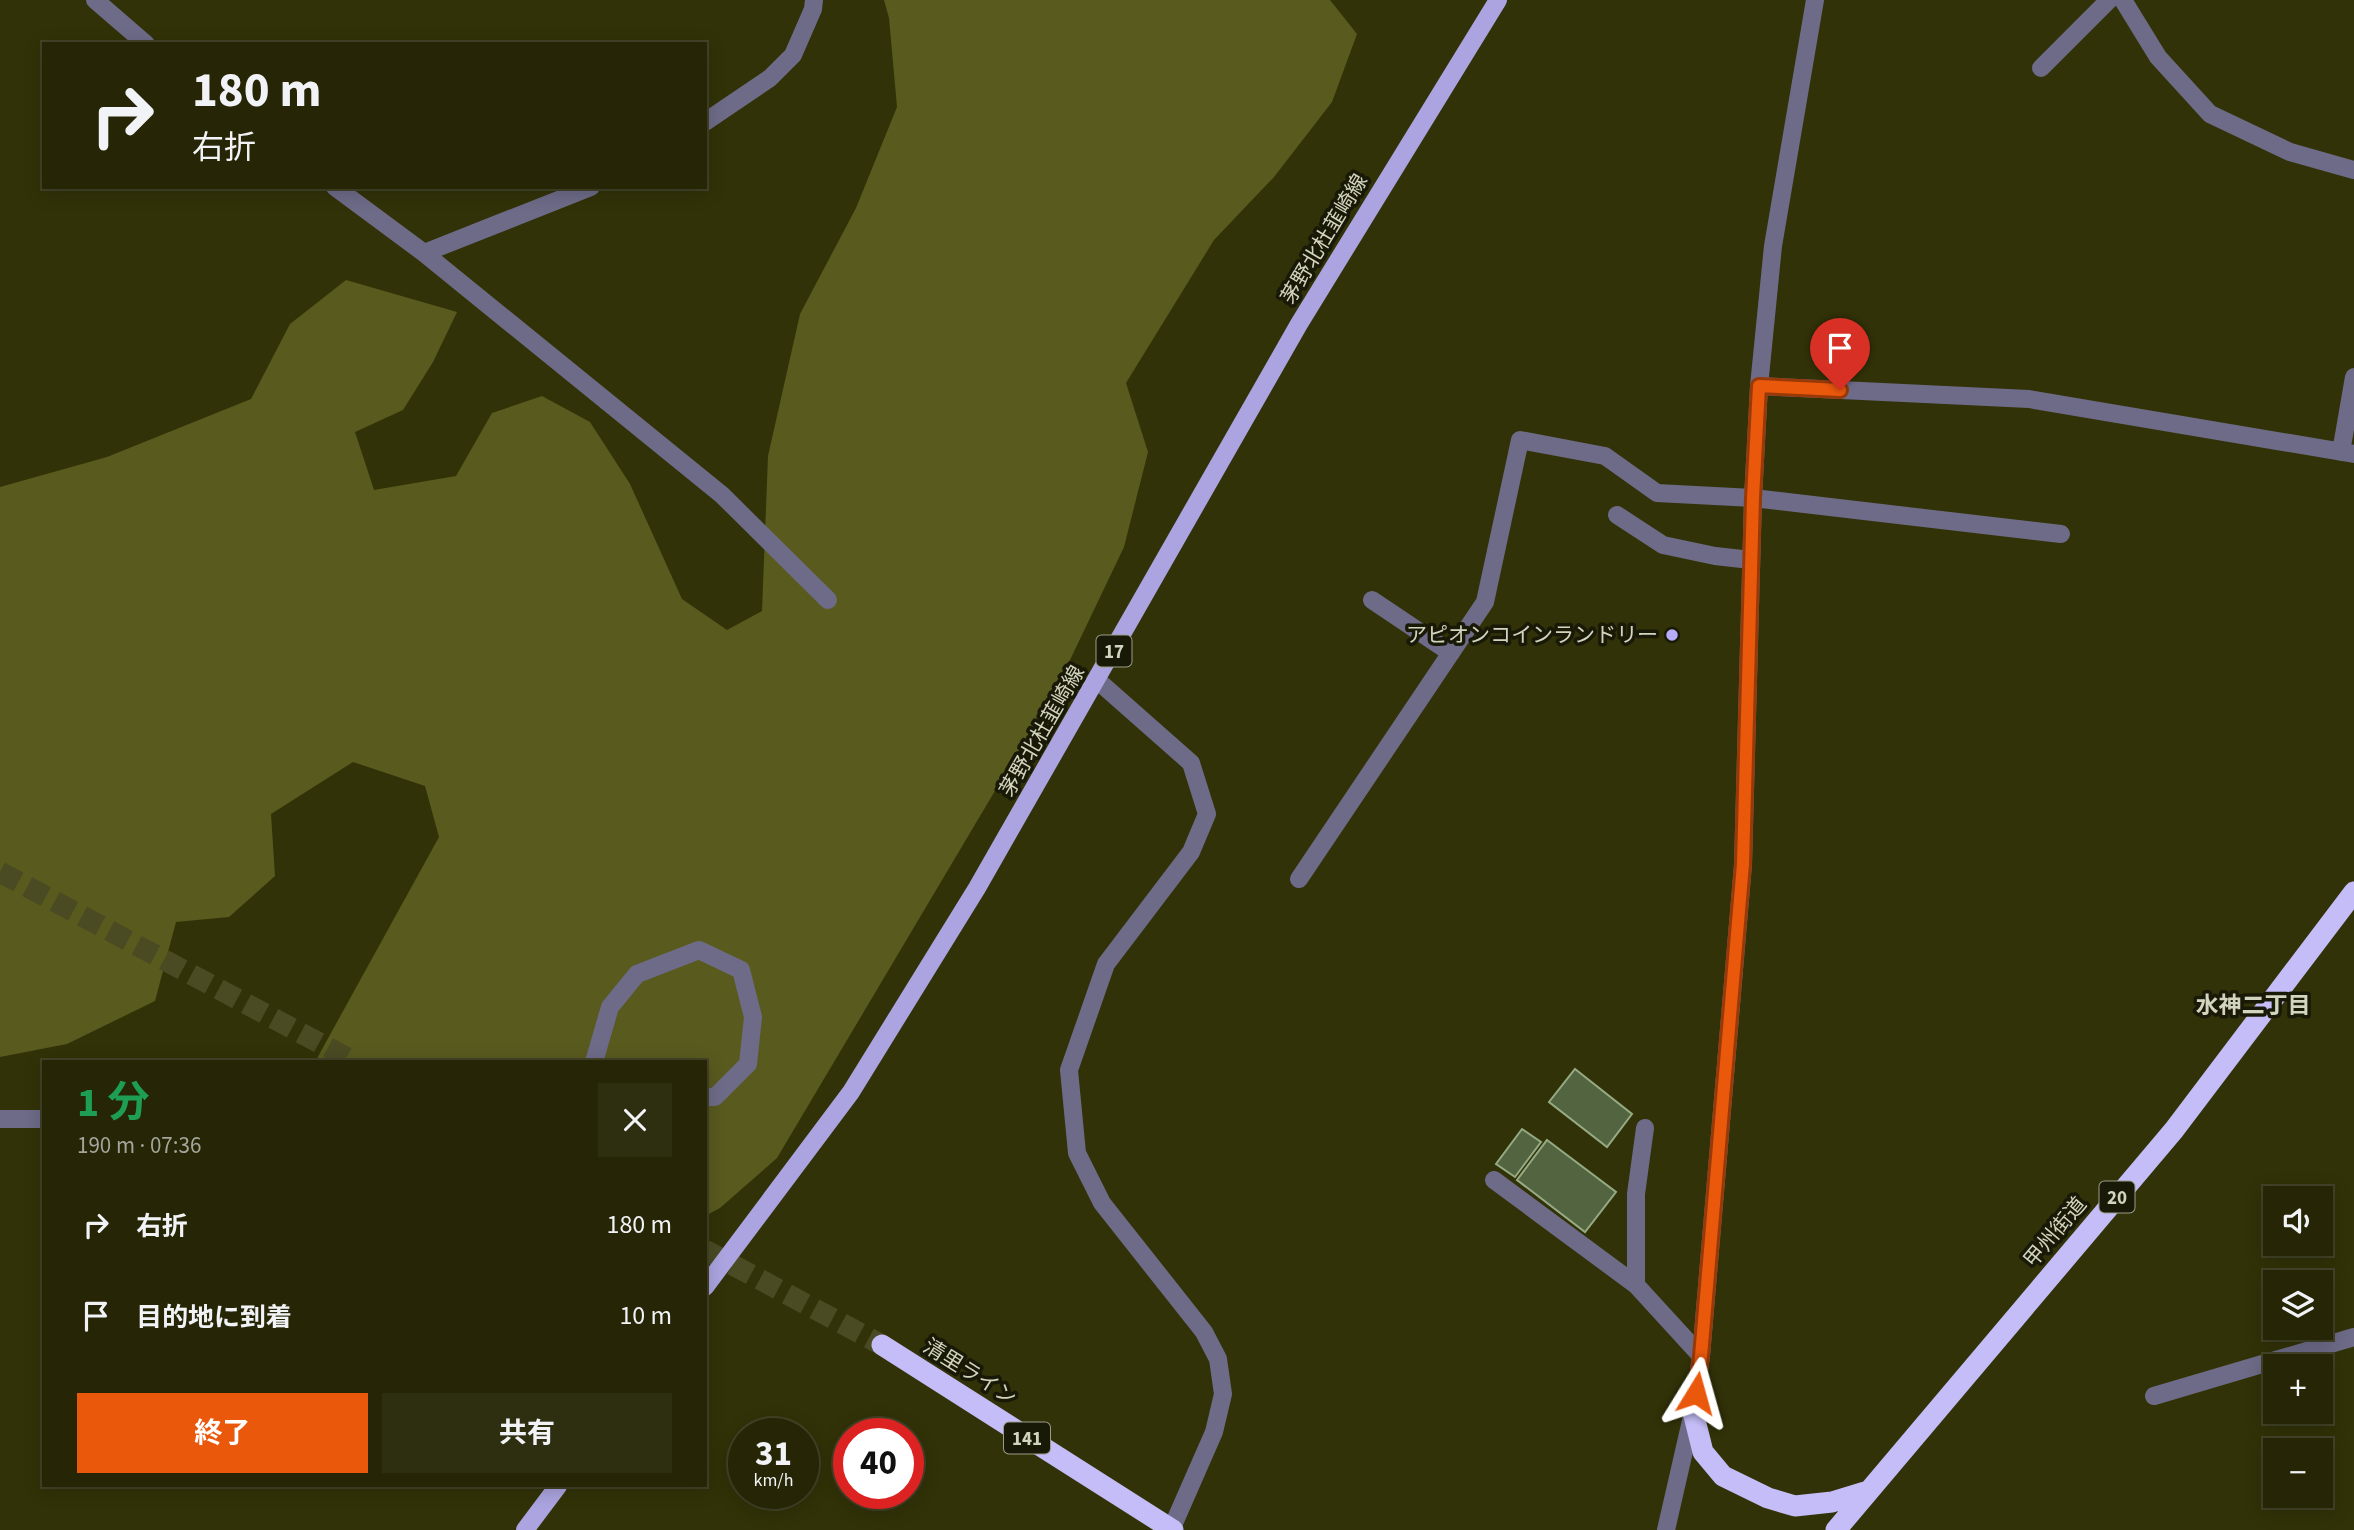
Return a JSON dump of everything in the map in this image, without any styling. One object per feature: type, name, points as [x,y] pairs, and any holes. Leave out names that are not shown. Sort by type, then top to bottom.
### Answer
[{"type":"highway","name":"甲州街道","points":[[1836,1530],[2174,1130],[2354,892]]},
{"type":"highway","name":"清里ライン","points":[[882,1345],[1172,1530]]},
{"type":"highway","points":[[1693,1412],[1703,1452],[1723,1476],[1768,1498],[1796,1506],[1832,1502],[1868,1491]]},
{"type":"main road","name":"茅野北杜韮崎線","points":[[707,1284],[851,1092],[977,888],[1299,324],[1499,0]]},
{"type":"main road","points":[[525,1530],[557,1487]]},
{"type":"street","points":[[95,0],[144,42]]},
{"type":"street","points":[[707,121],[770,78],[793,55],[813,9],[814,0]]},
{"type":"street","points":[[1666,1530],[1693,1412],[1701,1356],[1743,864],[1753,498],[1759,386],[1773,246],[1815,0]]},
{"type":"street","points":[[2041,68],[2109,0]]},
{"type":"street","points":[[2123,0],[2158,57],[2210,114],[2290,152],[2354,170]]},
{"type":"street","points":[[338,189],[424,253],[722,495],[828,600]]},
{"type":"street","points":[[424,253],[586,189]]},
{"type":"street","points":[[1759,386],[2029,399],[2348,453],[2354,377]]},
{"type":"street","points":[[1300,879],[1485,602],[1520,440],[1605,456],[1657,493],[1753,498],[2061,534]]},
{"type":"street","points":[[1617,515],[1663,545],[1751,560]]},
{"type":"street","points":[[1372,600],[1451,653]]},
{"type":"street","points":[[1097,680],[1191,763],[1207,814],[1191,852],[1106,964],[1069,1070],[1077,1153],[1102,1203],[1204,1332],[1218,1359],[1223,1394],[1214,1432],[1172,1530]]},
{"type":"street","points":[[595,1060],[610,1007],[637,974],[699,950],[741,970],[753,1017],[748,1064],[715,1097],[707,1097]]},
{"type":"street","points":[[0,1119],[42,1119]]},
{"type":"street","points":[[1636,1285],[1636,1194],[1645,1128]]},
{"type":"street","points":[[1494,1180],[1636,1285],[1701,1356]]},
{"type":"street","points":[[2154,1396],[2354,1337]]},
{"type":"shaded area","points":[[884,0],[1330,0],[1357,34],[1332,102],[1274,177],[1214,240],[1126,383],[1148,452],[1124,547],[1059,683],[777,1158],[720,1208],[707,1215],[707,1060],[316,1060],[439,837],[425,786],[353,762],[271,814],[275,876],[229,917],[176,922],[155,1001],[67,1044],[0,1057],[0,487],[107,457],[251,399],[290,324],[346,280],[457,312],[433,362],[403,410],[355,432],[374,490],[456,476],[492,413],[542,396],[590,422],[630,484],[682,599],[727,630],[762,611],[768,456],[800,314],[856,208],[897,107],[889,18]]},
{"type":"building","points":[[1575,1069],[1632,1114],[1607,1147],[1549,1102]]},
{"type":"building","points":[[1522,1129],[1541,1142],[1515,1177],[1496,1164]]},
{"type":"building","points":[[1547,1140],[1616,1192],[1585,1232],[1517,1180]]},
{"type":"tunnel","points":[[0,872],[351,1060]]},
{"type":"tunnel","points":[[707,1251],[882,1345]]},
{"type":"place","name":"アピオンコインランドリー","points":[[1672,635]]},
{"type":"district","name":"水神二丁目","points":[[2253,1005]]},
{"type":"route","points":[[1696,1393],[1743,864],[1753,498],[1759,386],[1840,390]]}]
